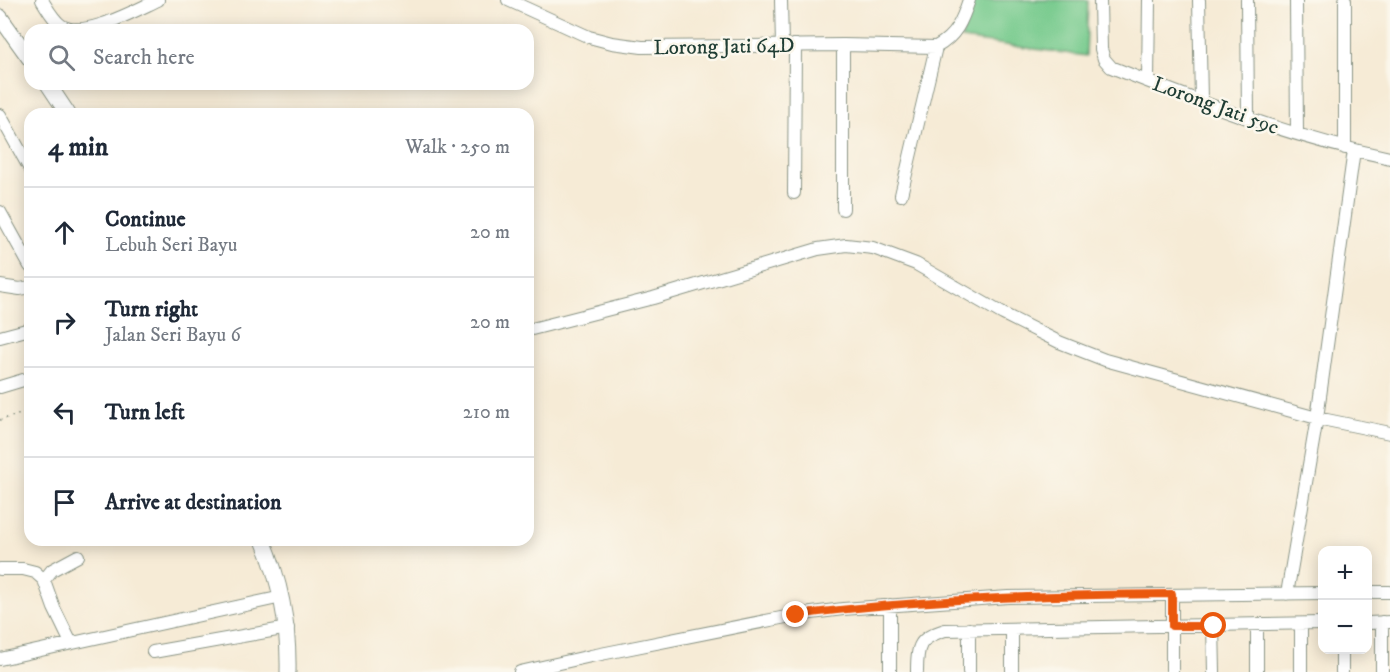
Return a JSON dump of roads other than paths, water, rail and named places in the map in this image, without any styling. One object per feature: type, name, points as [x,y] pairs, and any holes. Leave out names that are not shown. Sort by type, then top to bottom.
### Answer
[{"type":"main road","points":[[0,17],[24,51]]},
{"type":"main road","points":[[52,90],[64,108]]},
{"type":"main road","points":[[265,546],[282,597],[288,628],[288,672]]},
{"type":"street","points":[[42,0],[60,24]]},
{"type":"street","points":[[101,24],[158,0]]},
{"type":"street","name":"Lorong Jati 64D","points":[[508,0],[532,5],[589,37],[612,44],[664,47],[795,45],[936,47],[947,41],[959,27],[969,0]]},
{"type":"street","points":[[781,0],[782,46]]},
{"type":"street","name":"Lorong Jati 59c","points":[[1100,0],[1101,49],[1104,59],[1111,67],[1297,134],[1390,158]]},
{"type":"street","points":[[1148,81],[1149,0]]},
{"type":"street","points":[[1199,0],[1201,100]]},
{"type":"street","points":[[1247,0],[1248,117]]},
{"type":"street","points":[[1296,0],[1297,134]]},
{"type":"street","points":[[1287,594],[1317,418],[1350,149],[1344,0]]},
{"type":"street","points":[[794,193],[795,45]]},
{"type":"street","points":[[843,45],[843,209]]},
{"type":"street","points":[[901,195],[936,47]]},
{"type":"street","points":[[0,115],[24,158]]},
{"type":"street","points":[[0,212],[24,255]]},
{"type":"street","points":[[534,328],[653,298],[818,249],[846,245],[873,248],[916,264],[1003,314],[1059,342],[1105,360],[1317,418],[1390,433]]},
{"type":"street","points":[[0,287],[24,288]]},
{"type":"street","points":[[0,337],[24,331]]},
{"type":"street","points":[[0,387],[24,380]]},
{"type":"street","points":[[44,579],[52,570],[78,556]]},
{"type":"street","points":[[0,569],[23,569],[35,572],[44,579],[54,608],[71,643]]},
{"type":"street","points":[[1372,592],[1390,592]]},
{"type":"street","points":[[520,672],[796,615],[890,605],[1008,597],[1318,593]]},
{"type":"street","points":[[1172,594],[1172,672]]},
{"type":"street","points":[[0,659],[282,597]]},
{"type":"street","points":[[890,605],[890,672]]},
{"type":"street","points":[[1382,672],[1386,622]]},
{"type":"street","points":[[917,672],[917,656],[921,642],[930,635],[945,630],[1318,623]]},
{"type":"street","points":[[1257,624],[1257,672]]},
{"type":"street","points":[[1301,624],[1301,672]]},
{"type":"street","points":[[1214,626],[1214,672]]},
{"type":"street","points":[[153,652],[288,628]]},
{"type":"street","points":[[969,629],[969,672]]},
{"type":"street","points":[[1012,629],[1012,672]]},
{"type":"street","points":[[1342,654],[1342,672]]}]
